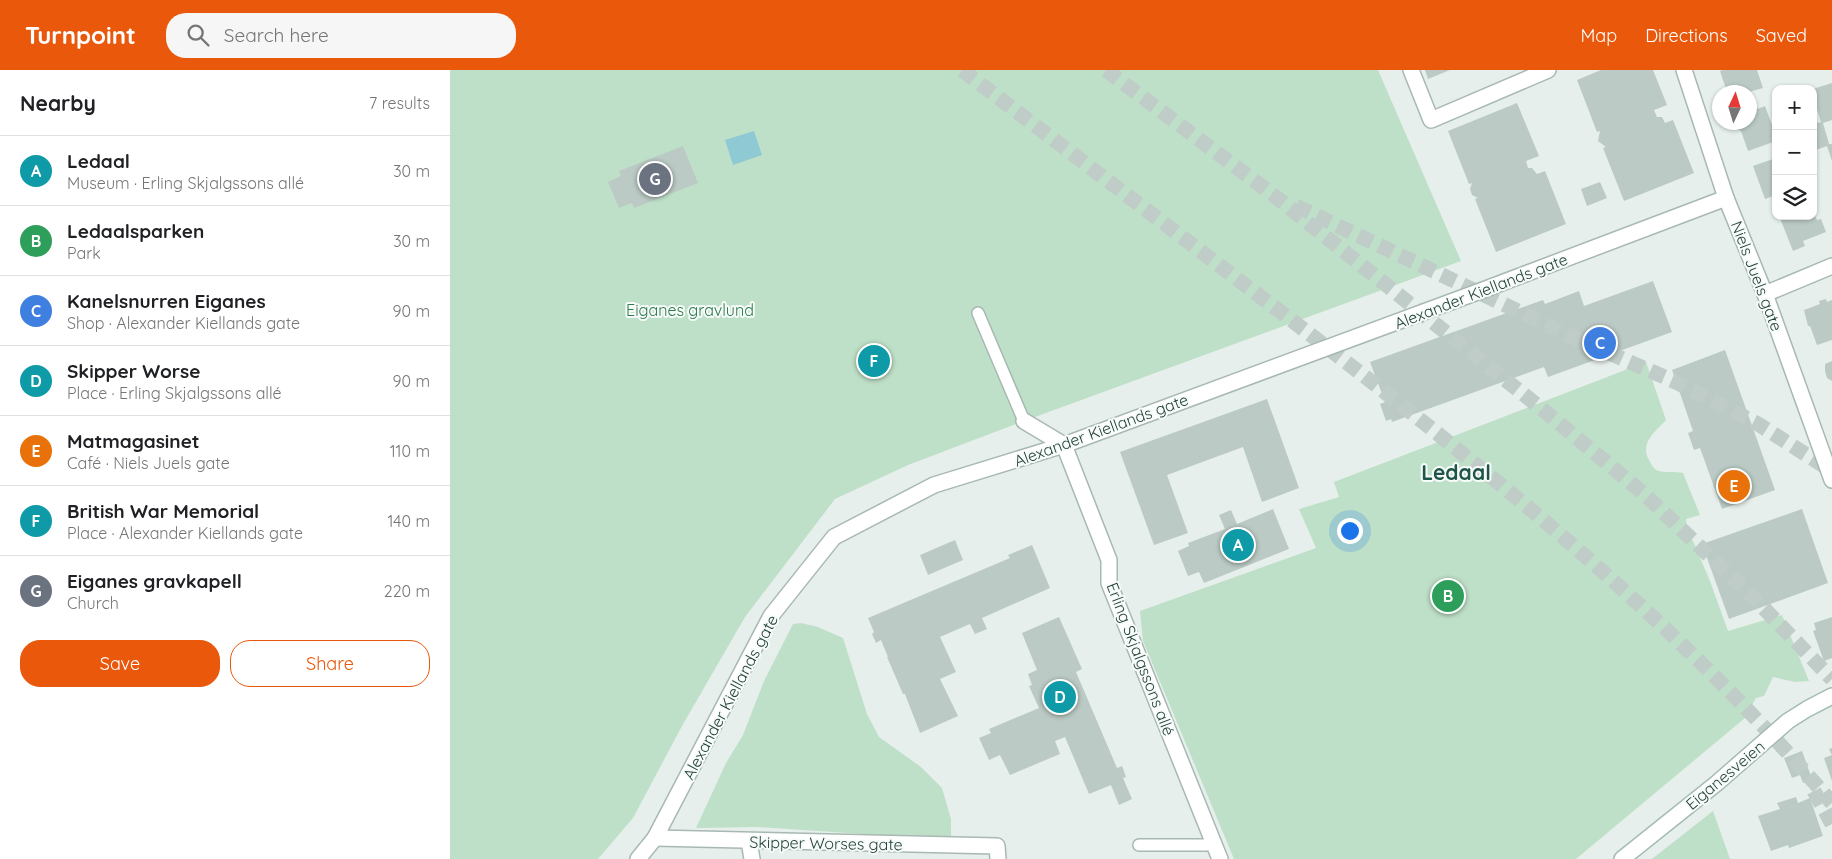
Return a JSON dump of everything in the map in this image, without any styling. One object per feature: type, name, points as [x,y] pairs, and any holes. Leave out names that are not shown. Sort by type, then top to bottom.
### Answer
[{"type":"street","points":[[1411,70],[1431,120],[1548,70]]},
{"type":"street","name":"Niels Juels gate","points":[[1684,70],[1726,198],[1765,294],[1832,480]]},
{"type":"street","name":"Alexander Kiellands gate","points":[[638,859],[655,838],[771,616],[834,537],[934,485],[1064,445],[1457,300],[1726,198]]},
{"type":"street","points":[[1765,294],[1832,266]]},
{"type":"street","points":[[1024,421],[1064,445]]},
{"type":"street","name":"Erling Skjalgssons allé","points":[[1064,445],[1108,560],[1108,583],[1217,852]]},
{"type":"street","name":"Eiganesveien","points":[[1622,859],[1717,783],[1788,721],[1832,696]]},
{"type":"street","name":"Skipper Worses gate","points":[[655,838],[997,852]]},
{"type":"street","points":[[749,841],[752,859]]},
{"type":"lane","points":[[978,313],[1024,421]]},
{"type":"lane","points":[[1139,844],[1217,852]]},
{"type":"green space","name":"Eiganes gravlund","points":[[450,70],[1378,70],[1461,261],[908,465],[835,499],[745,617],[682,726],[633,818],[598,859],[450,859]]},
{"type":"green space","points":[[1646,362],[1666,420],[1647,443],[1646,454],[1657,470],[1683,473],[1700,515],[1686,519],[1687,527],[1710,581],[1728,631],[1782,615],[1809,681],[1795,682],[1773,677],[1764,696],[1756,698],[1745,718],[1576,859],[1234,859],[1143,641],[1140,611],[1316,548],[1299,509],[1339,497],[1334,482]]},
{"type":"green space","points":[[801,623],[818,627],[843,638],[867,714],[879,737],[921,767],[942,788],[951,819],[951,840],[757,827],[696,828],[726,763],[743,735],[764,681],[793,624]]},
{"type":"green space","points":[[1713,811],[1730,859],[1652,859]]},
{"type":"water","points":[[754,131],[762,155],[733,165],[725,140]]},
{"type":"building","points":[[1425,70],[1450,70],[1428,79]]},
{"type":"building","points":[[1601,70],[1653,70],[1667,105],[1654,110],[1657,117],[1662,117],[1665,123],[1673,120],[1694,173],[1624,201],[1603,148],[1606,147],[1598,141],[1600,131],[1597,132],[1577,80]]},
{"type":"building","points":[[1757,70],[1763,88],[1757,90],[1757,85],[1725,85],[1720,71]]},
{"type":"building","points":[[1832,83],[1832,120],[1823,123],[1829,144],[1832,144],[1832,161],[1827,146],[1817,150],[1817,123],[1821,122],[1817,109],[1817,88]]},
{"type":"building","points":[[1517,103],[1539,156],[1526,161],[1528,168],[1532,168],[1537,174],[1545,171],[1566,224],[1496,252],[1475,199],[1478,198],[1472,195],[1470,189],[1472,183],[1469,184],[1448,131]]},
{"type":"building","points":[[1765,106],[1772,125],[1772,142],[1748,151],[1741,131],[1738,130],[1757,130],[1757,107],[1758,109]]},
{"type":"building","points":[[683,146],[698,183],[634,208],[632,203],[619,208],[608,182],[621,176],[619,171]]},
{"type":"building","points":[[1772,159],[1772,196],[1765,199],[1753,166]]},
{"type":"building","points":[[1600,182],[1607,198],[1587,206],[1581,189]]},
{"type":"building","points":[[1821,219],[1826,232],[1803,241],[1805,246],[1793,251],[1781,220]]},
{"type":"building","points":[[1653,281],[1672,332],[1548,377],[1544,367],[1392,422],[1391,419],[1386,421],[1380,404],[1385,402],[1370,362],[1543,300],[1545,304],[1579,291],[1584,306]]},
{"type":"building","points":[[1826,299],[1827,302],[1832,300],[1832,340],[1817,345],[1810,326],[1808,326],[1804,310],[1820,304],[1819,301]]},
{"type":"building","points":[[1725,350],[1775,490],[1722,509],[1700,448],[1694,450],[1688,433],[1693,431],[1672,370]]},
{"type":"building","points":[[1832,361],[1832,381],[1827,378],[1825,364]]},
{"type":"building","points":[[1267,399],[1299,488],[1262,502],[1243,447],[1167,475],[1188,533],[1154,545],[1120,452]]},
{"type":"building","points":[[1273,509],[1289,549],[1204,583],[1199,572],[1188,576],[1178,551],[1189,546],[1188,543],[1225,529],[1219,515],[1231,510],[1237,524]]},
{"type":"building","points":[[1802,509],[1828,583],[1729,619],[1702,544]]},
{"type":"building","points":[[955,540],[963,560],[928,575],[920,555]]},
{"type":"building","points":[[1032,545],[1050,588],[982,618],[987,629],[975,634],[970,624],[940,637],[956,672],[940,679],[958,716],[920,733],[881,640],[876,643],[868,618],[1010,558],[1008,555]]},
{"type":"building","points":[[1059,617],[1082,669],[1076,672],[1117,768],[1122,766],[1126,777],[1123,778],[1132,799],[1119,805],[1111,785],[1089,794],[1065,737],[1055,741],[1060,754],[1010,775],[1000,755],[989,760],[979,738],[991,733],[989,729],[1039,708],[1029,686],[1032,685],[1028,674],[1037,670],[1022,633]]},
{"type":"building","points":[[1832,617],[1832,658],[1824,661],[1813,631],[1816,630],[1814,623]]},
{"type":"building","points":[[1802,751],[1812,779],[1803,783],[1800,775],[1792,778],[1784,758]]},
{"type":"building","points":[[1832,755],[1832,781],[1824,758]]},
{"type":"building","points":[[1796,797],[1798,803],[1810,798],[1823,836],[1789,848],[1788,845],[1771,851],[1758,816],[1780,809],[1777,803]]},
{"type":"tunnel","points":[[962,70],[1359,372],[1502,486],[1641,606],[1707,669],[1771,734],[1832,803]]},
{"type":"tunnel","points":[[1106,70],[1272,194],[1542,409],[1643,493],[1754,598],[1832,679]]},
{"type":"tunnel","points":[[1296,206],[1577,339],[1678,383],[1758,424],[1832,471]]},
{"type":"tunnel","points":[[1814,791],[1832,824]]},
{"type":"place","name":"Eiganes gravkapell","points":[[655,179]]},
{"type":"place","name":"Kanelsnurren Eiganes","points":[[1600,343]]},
{"type":"place","name":"British War Memorial","points":[[874,361]]},
{"type":"place","name":"Matmagasinet","points":[[1734,486]]},
{"type":"place","name":"Ledaal","points":[[1238,545]]},
{"type":"place","name":"Ledaalsparken","points":[[1448,596]]},
{"type":"place","name":"Skipper Worse","points":[[1060,697]]},
{"type":"district","name":"Ledaal","points":[[1456,472]]}]
